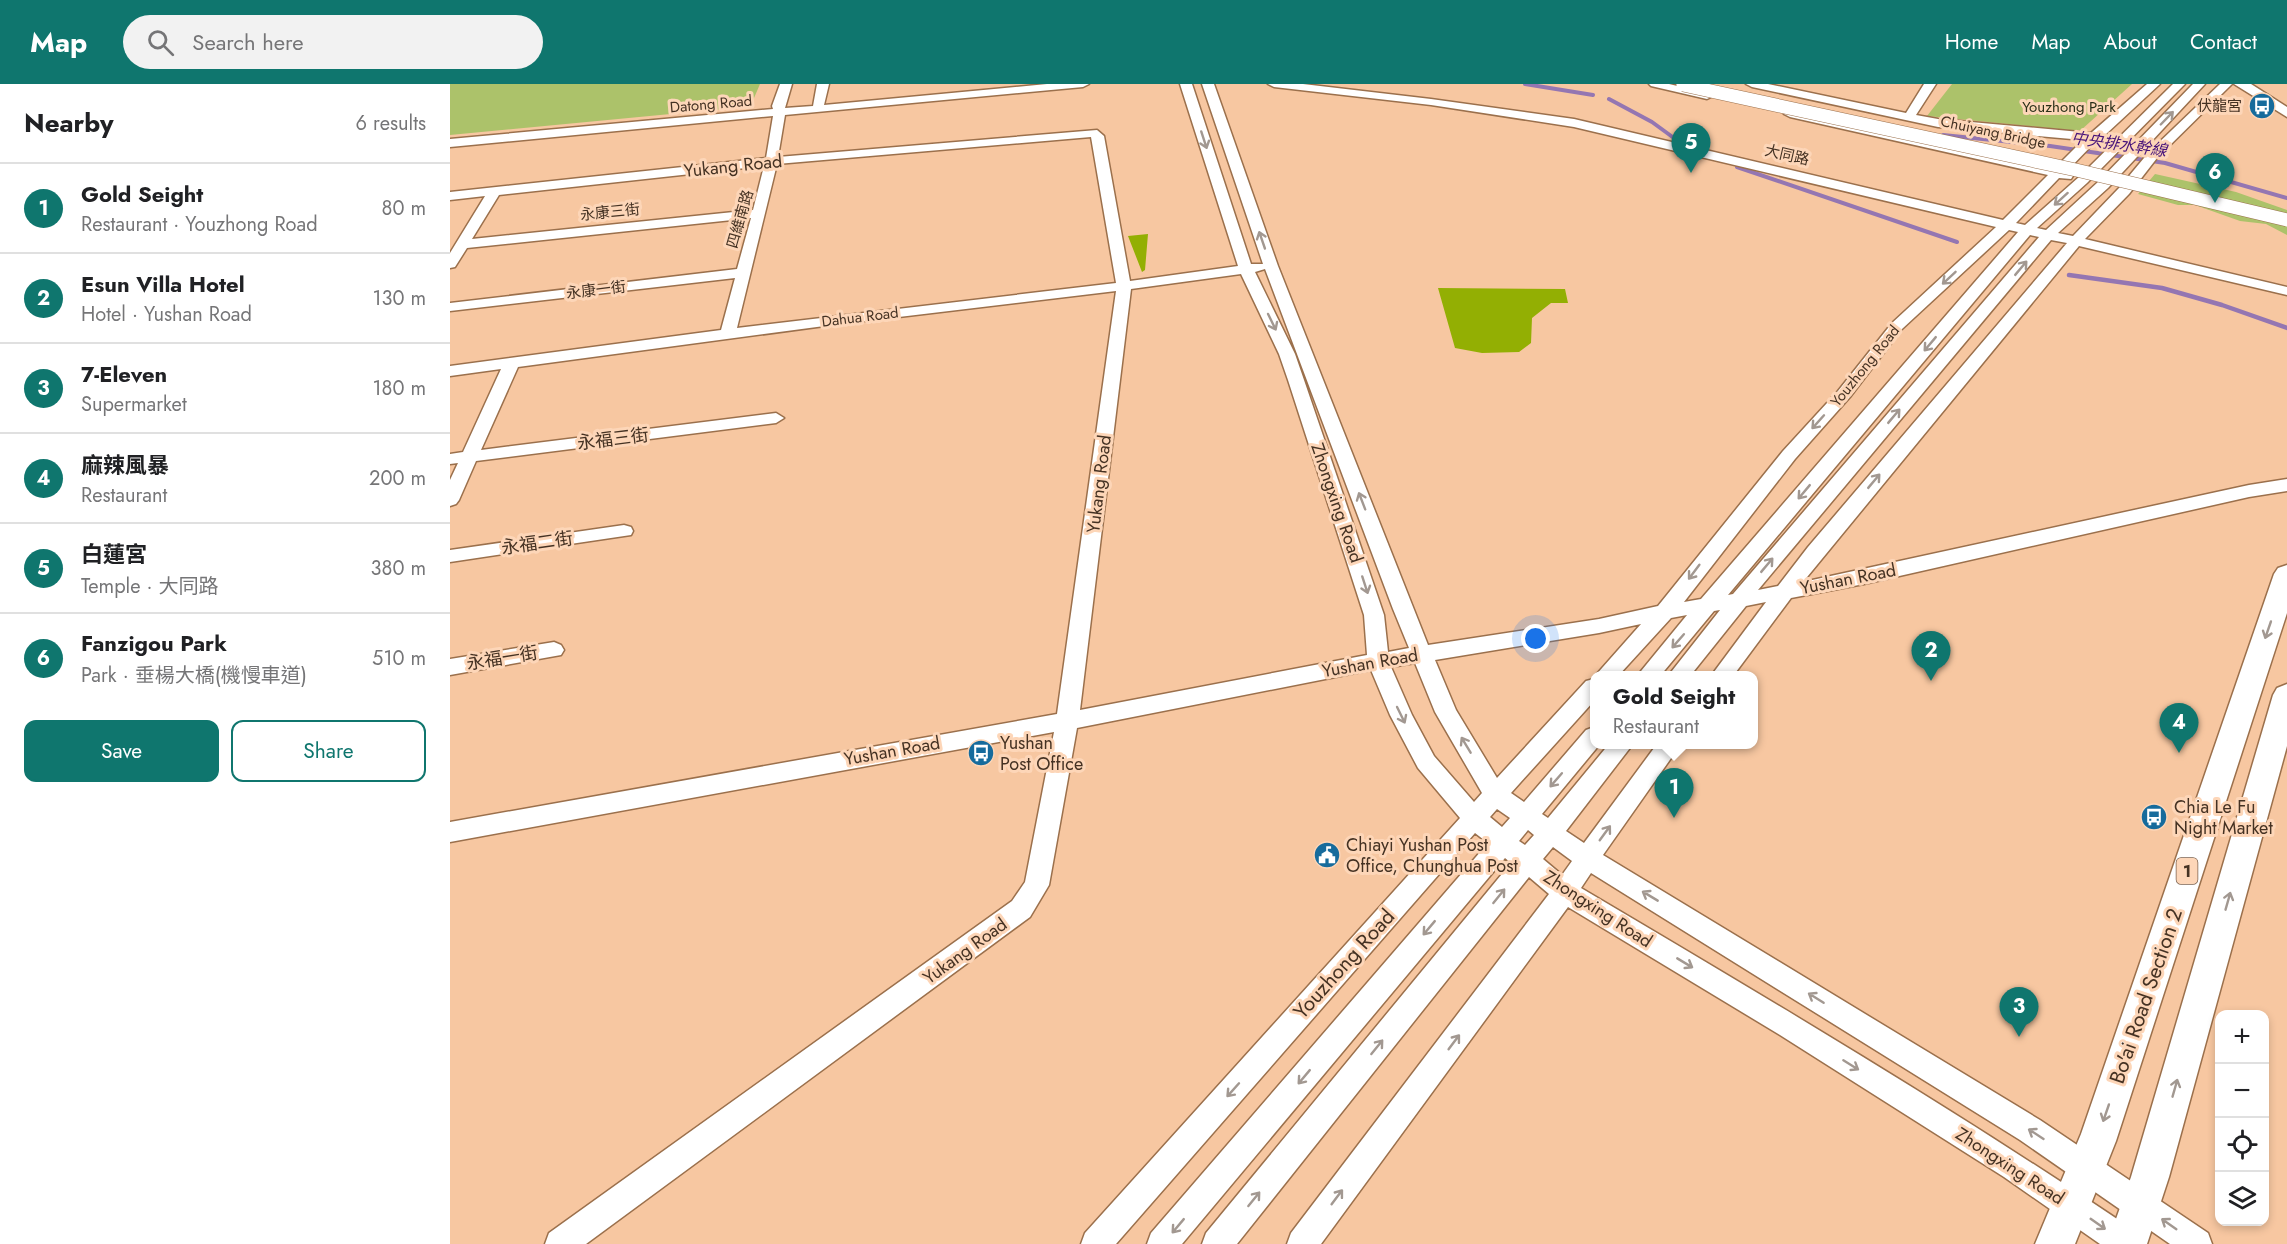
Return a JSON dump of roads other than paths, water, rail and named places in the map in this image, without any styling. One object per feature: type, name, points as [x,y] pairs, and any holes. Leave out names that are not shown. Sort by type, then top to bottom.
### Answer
[{"type":"main road","points":[[2241,84],[2287,113]]},
{"type":"main road","points":[[2259,84],[2287,101]]},
{"type":"main road","name":"Bo'ai Road Section 2","points":[[2055,1244],[2100,1130],[2287,574]]},
{"type":"main road","points":[[2127,1244],[2287,695]]},
{"type":"street","name":"四維南路","points":[[728,334],[742,273],[773,161],[780,112],[778,106],[786,84]]},
{"type":"street","points":[[818,108],[823,84]]},
{"type":"street","name":"Datong Road","points":[[450,143],[780,112],[893,97],[1083,84]]},
{"type":"street","name":"Zhongxing Road","points":[[1186,84],[1246,269],[1287,354],[1296,380],[1374,615],[1378,661],[1398,710],[1426,762],[1474,818],[1565,892],[1790,1026],[2070,1204],[2127,1244]]},
{"type":"street","name":"Zhongxing Road","points":[[1208,84],[1271,266],[1421,653],[1446,712],[1495,795],[1526,814],[1587,858],[2030,1130],[2197,1244]]},
{"type":"street","name":"大同路","points":[[1274,84],[1431,102],[1565,121],[2287,291]]},
{"type":"street","points":[[1655,84],[2058,174],[2124,191]]},
{"type":"street","points":[[1684,84],[2287,218]]},
{"type":"street","name":"Chuiyang Bridge","points":[[1728,84],[2287,209]]},
{"type":"street","points":[[1740,84],[2153,160]]},
{"type":"street","points":[[1752,84],[1908,118],[2012,130],[2133,153],[2153,160]]},
{"type":"street","points":[[1908,118],[1930,84]]},
{"type":"street","name":"Youzhong Road","points":[[1609,671],[1665,612],[1753,499],[1844,394],[1897,326],[2007,224],[2086,144],[2154,84]]},
{"type":"street","name":"Youzhong Road","points":[[1651,671],[1710,605],[2027,230],[2082,180],[2179,84]]},
{"type":"street","points":[[1681,671],[1738,600],[2048,235],[2103,185],[2199,84]]},
{"type":"street","points":[[1724,671],[1815,552],[2075,242],[2226,84]]},
{"type":"street","name":"Yukang Road","points":[[450,196],[773,161],[1093,133],[1098,136],[1124,286],[1068,721],[1037,885],[1022,909],[560,1244]]},
{"type":"street","points":[[450,264],[494,192]]},
{"type":"street","name":"永康三街","points":[[463,244],[760,213]]},
{"type":"street","name":"Dahua Road","points":[[450,371],[832,320],[1124,286],[1271,266]]},
{"type":"street","name":"永康一街","points":[[450,307],[742,273]]},
{"type":"street","points":[[450,500],[512,363]]},
{"type":"street","name":"永福三街","points":[[450,459],[776,418]]},
{"type":"street","name":"Yushan Road","points":[[450,832],[1068,721],[1421,653],[1599,626],[1665,612],[1786,592],[1864,577],[2249,491],[2287,485]]},
{"type":"street","name":"永福二街","points":[[450,556],[624,531]]},
{"type":"street","name":"永福一街","points":[[450,667],[554,650]]},
{"type":"street","name":"Youzhong Road","points":[[1096,1244],[1474,818],[1590,691]]},
{"type":"street","points":[[1162,1244],[1590,741]]},
{"type":"street","points":[[1217,1244],[1618,749]]},
{"type":"street","points":[[1302,1244],[1565,892],[1666,749]]},
{"type":"waterway","points":[[1525,84],[1593,95]]},
{"type":"waterway","points":[[1609,99],[1652,122],[1678,141]]},
{"type":"waterway","name":"中央排水幹線","points":[[1943,135],[2050,146],[2165,163],[2287,198]]},
{"type":"waterway","points":[[1737,167],[1957,242]]},
{"type":"waterway","points":[[2069,275],[2162,288],[2222,305],[2287,328]]},
{"type":"place","name":"伏龍宮","points":[[2262,106]]},
{"type":"place","name":"白蓮宮","points":[[1691,173]]},
{"type":"place","name":"Fanzigou Park","points":[[2215,203]]},
{"type":"place","name":"Esun Villa Hotel","points":[[1931,681]]},
{"type":"place","name":"Yushan Post Office","points":[[981,753]]},
{"type":"place","name":"麻辣風暴","points":[[2179,753]]},
{"type":"place","name":"Chia Le Fu Night Market","points":[[2154,817]]},
{"type":"place","name":"Gold Seight","points":[[1674,818]]},
{"type":"place","name":"Chiayi Yushan Post Office, Chunghua Post","points":[[1327,855]]},
{"type":"place","name":"7-Eleven","points":[[2019,1037]]},
{"type":"park label","name":"Youzhong Park","points":[[2069,107]]}]
